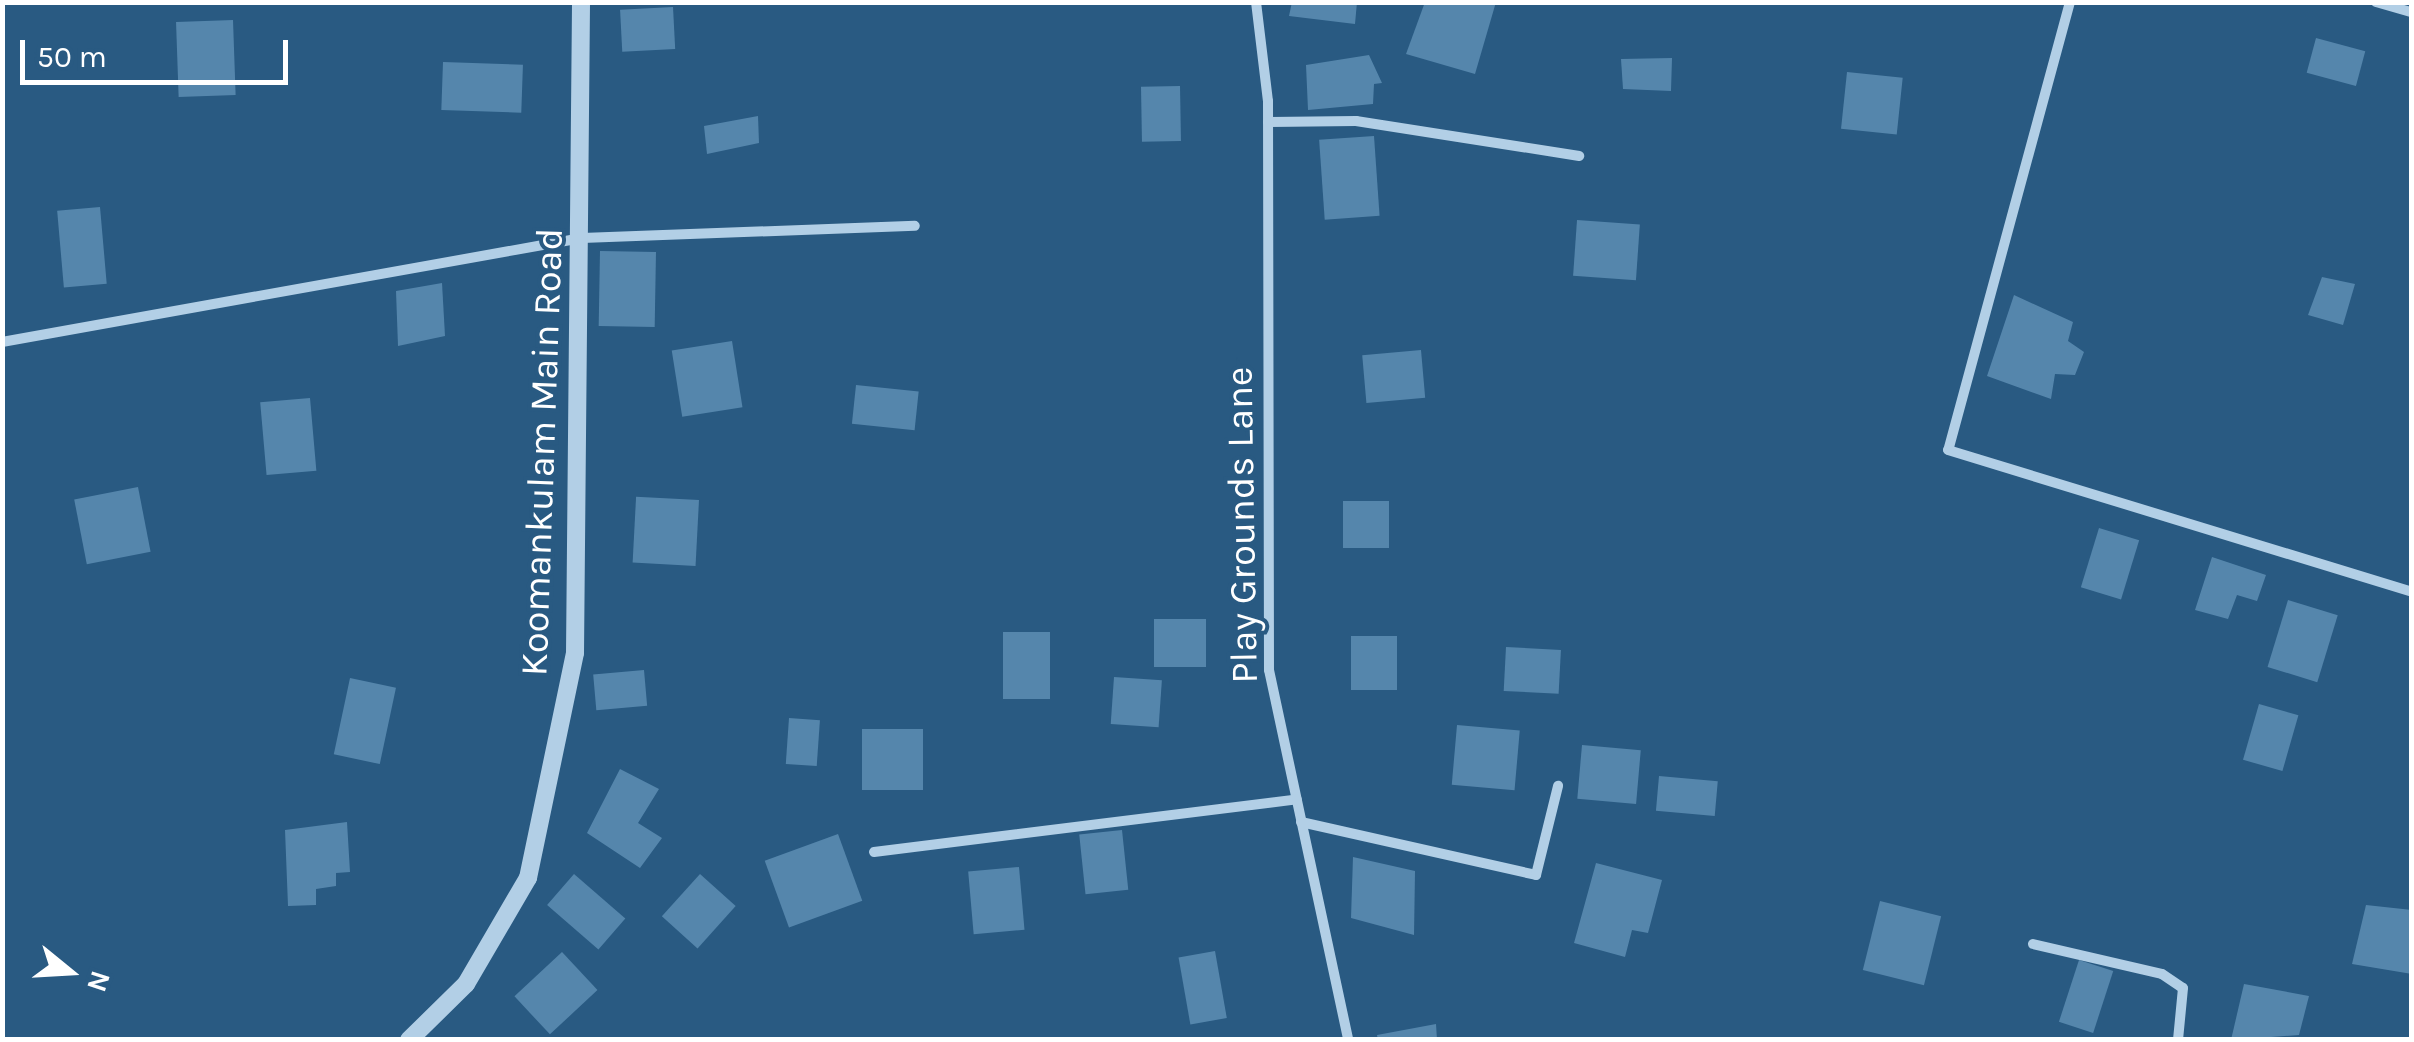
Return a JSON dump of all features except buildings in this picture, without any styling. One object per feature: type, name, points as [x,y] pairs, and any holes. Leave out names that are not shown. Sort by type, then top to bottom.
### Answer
[{"type":"street","name":"Koomankulam Main Road","points":[[409,1040],[466,984],[528,878],[575,653],[582,2]]},
{"type":"street","name":"Play Grounds Lane","points":[[1256,2],[1268,122],[1269,670],[1348,1040]]},
{"type":"street","points":[[2070,2],[1948,450],[2412,592]]},
{"type":"street","points":[[2376,2],[2412,12]]},
{"type":"street","points":[[1268,122],[1356,121],[1579,156]]},
{"type":"street","points":[[2,342],[582,238],[915,226]]},
{"type":"street","points":[[1302,822],[1536,875],[1558,786]]},
{"type":"street","points":[[874,852],[1297,799]]},
{"type":"street","points":[[2033,944],[2162,974],[2183,988],[2178,1040]]}]
